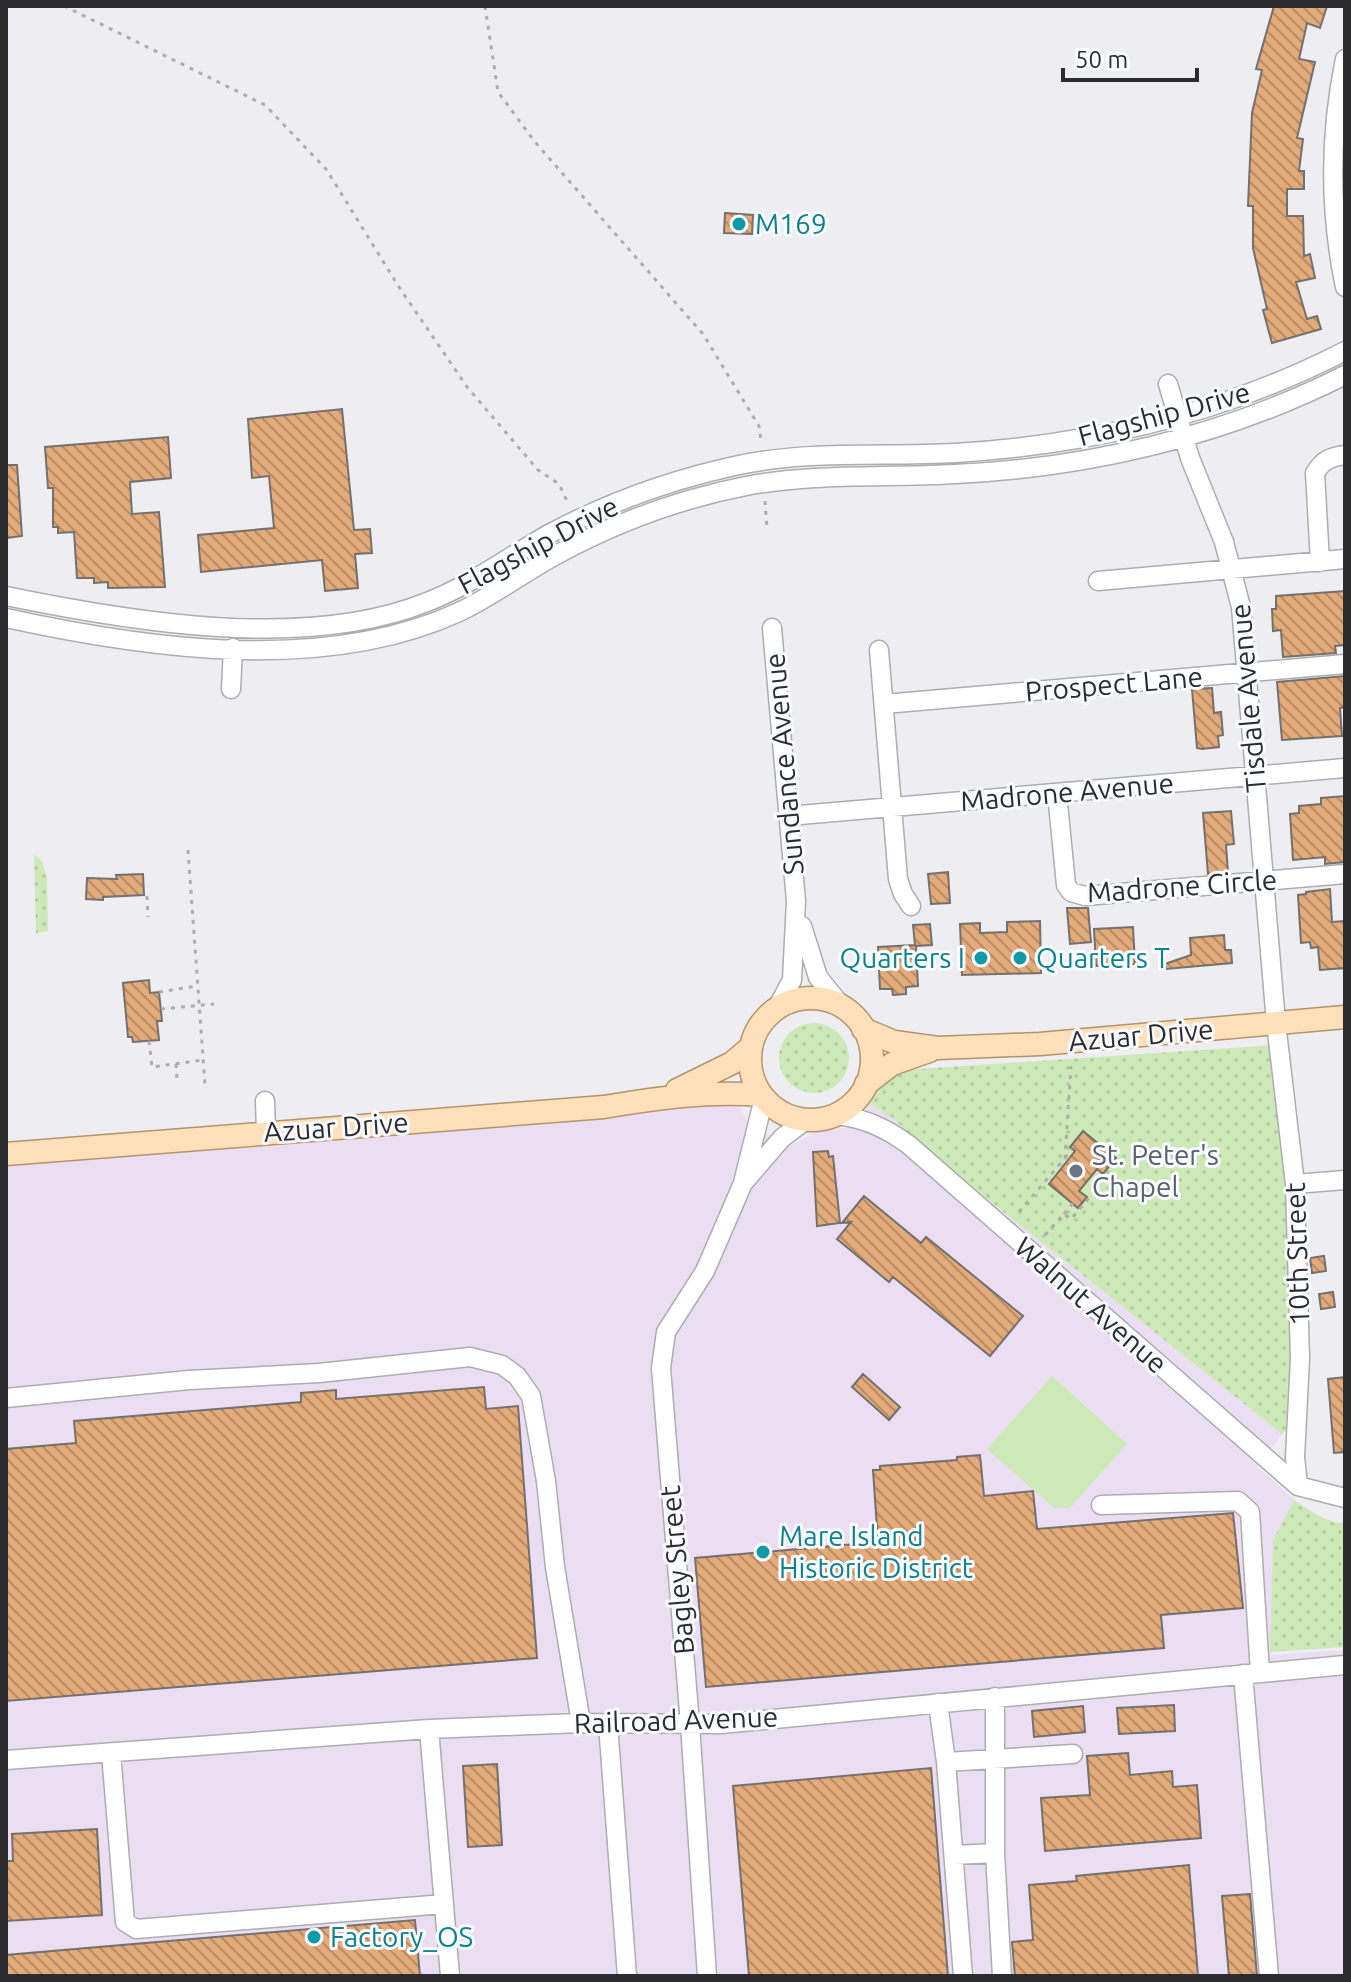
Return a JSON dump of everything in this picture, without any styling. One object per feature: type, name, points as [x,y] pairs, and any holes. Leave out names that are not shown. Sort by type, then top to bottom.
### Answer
[{"type":"main road","points":[[805,999],[821,999],[843,1008],[863,1029],[871,1056],[866,1084],[849,1107],[836,1115],[806,1120],[780,1112],[762,1097],[753,1080],[751,1047],[756,1032],[777,1008],[805,999]]},
{"type":"main road","name":"Azuar Drive","points":[[863,1029],[894,1042],[938,1048],[1040,1044],[1345,1017]]},
{"type":"main road","name":"Azuar Drive","points":[[665,1096],[724,1068],[751,1047]]},
{"type":"main road","name":"Azuar Drive","points":[[866,1084],[892,1064],[938,1048]]},
{"type":"main road","name":"Azuar Drive","points":[[6,1154],[604,1107],[665,1096],[722,1093],[762,1097]]},
{"type":"street","points":[[1345,59],[1335,117],[1331,184],[1345,287]]},
{"type":"street","name":"Flagship Drive","points":[[6,596],[82,611],[168,622],[285,629],[332,626],[380,618],[428,602],[476,579],[576,520],[667,484],[762,461],[832,454],[953,453],[1033,446],[1093,436],[1177,417],[1275,383],[1345,351]]},
{"type":"street","name":"Flagship Drive","points":[[6,618],[107,636],[233,648],[334,648],[410,632],[463,610],[559,553],[618,525],[674,504],[742,487],[833,476],[954,474],[1022,469],[1097,457],[1184,438],[1269,409],[1345,375]]},
{"type":"street","name":"Tisdale Avenue","points":[[1168,384],[1184,438],[1233,569],[1241,607],[1276,1023]]},
{"type":"street","points":[[1320,562],[1315,473],[1321,463],[1330,457],[1345,455]]},
{"type":"street","points":[[1098,581],[1345,559]]},
{"type":"street","name":"Sundance Avenue","points":[[772,628],[796,901],[792,980],[777,1008]]},
{"type":"street","points":[[231,689],[233,648]]},
{"type":"street","points":[[879,650],[898,879],[911,906]]},
{"type":"street","name":"Prospect Lane","points":[[884,704],[1345,664]]},
{"type":"street","name":"Madrone Avenue","points":[[788,816],[1345,768]]},
{"type":"street","name":"Madrone Circle","points":[[1057,793],[1066,885],[1078,895],[1345,874]]},
{"type":"street","name":"Sundance Avenue","points":[[796,901],[818,977],[843,1008]]},
{"type":"street","name":"10th Street","points":[[1276,1023],[1295,1184],[1300,1358],[1295,1457],[1298,1486]]},
{"type":"street","name":"Bagley Street","points":[[707,1976],[661,1368],[666,1332],[705,1271],[743,1183],[762,1097]]},
{"type":"street","points":[[265,1101],[266,1133]]},
{"type":"street","name":"Walnut Avenue","points":[[836,1115],[881,1126],[909,1145],[1298,1486],[1345,1498]]},
{"type":"street","name":"Bagley Street","points":[[743,1183],[782,1138],[806,1120]]},
{"type":"street","points":[[1295,1184],[1345,1180]]},
{"type":"street","points":[[6,1398],[189,1380],[319,1373],[470,1357],[502,1365],[517,1376],[531,1396],[581,1723]]},
{"type":"street","points":[[1101,1505],[1238,1501],[1250,1512],[1252,1674],[1269,1976]]},
{"type":"street","name":"Railroad Avenue","points":[[6,1760],[429,1729],[581,1723],[721,1724],[1345,1665]]},
{"type":"street","points":[[995,1697],[995,1853],[1002,1976]]},
{"type":"street","points":[[938,1703],[946,1762],[963,1976]]},
{"type":"street","points":[[608,1724],[627,1976]]},
{"type":"street","points":[[429,1729],[450,1976]]},
{"type":"street","points":[[111,1753],[125,1922],[136,1929],[444,1904]]},
{"type":"street","points":[[946,1762],[1073,1754]]},
{"type":"street","points":[[954,1855],[995,1853]]},
{"type":"path","points":[[64,6],[265,105],[326,169],[399,287],[467,387],[538,470],[559,484],[576,520]]},
{"type":"path","points":[[485,6],[498,92],[535,142],[703,334],[759,426]]},
{"type":"path","points":[[188,850],[205,1085]]},
{"type":"path","points":[[147,896],[148,917]]},
{"type":"path","points":[[159,992],[197,986]]},
{"type":"path","points":[[161,1009],[214,1004]]},
{"type":"path","points":[[149,1041],[152,1067],[203,1060]]},
{"type":"path","points":[[176,1064],[177,1078]]},
{"type":"path","points":[[1065,1158],[1071,1066]]},
{"type":"path","points":[[1019,1212],[1072,1149]]},
{"type":"path","points":[[1064,1214],[1071,1219],[1089,1198]]},
{"type":"path","points":[[1045,1235],[1073,1203]]},
{"type":"shaded area","points":[[728,1083],[749,1125],[790,1146],[817,1131],[851,1127],[870,1104],[895,1120],[925,1149],[1282,1434],[1258,1467],[1294,1500],[1273,1540],[1271,1655],[1345,1650],[1345,1976],[6,1976],[6,1154],[665,1096]]},
{"type":"green space","points":[[34,854],[42,861],[47,879],[48,931],[36,933]]},
{"type":"green space","points":[[807,1023],[821,1023],[843,1038],[849,1058],[847,1071],[839,1083],[821,1093],[807,1093],[785,1078],[779,1065],[779,1051],[794,1029]]},
{"type":"green space","points":[[1275,1045],[1286,1139],[1293,1423],[1282,1434],[925,1149],[895,1120],[870,1104],[881,1084],[903,1070]]},
{"type":"green space","points":[[1052,1376],[1127,1444],[1070,1508],[1054,1508],[987,1449]]},
{"type":"green space","points":[[1294,1500],[1324,1518],[1345,1523],[1345,1647],[1270,1652],[1273,1540]]},
{"type":"building","points":[[1274,6],[1327,6],[1320,28],[1307,23],[1299,59],[1315,62],[1297,138],[1303,139],[1299,171],[1304,171],[1304,189],[1287,189],[1287,216],[1303,216],[1304,256],[1310,254],[1315,278],[1296,282],[1307,319],[1317,316],[1321,329],[1272,343],[1253,248],[1253,206],[1248,206],[1252,113],[1262,70],[1256,69]]},
{"type":"building","name":"M169","points":[[725,213],[753,215],[752,234],[724,233]]},
{"type":"building","points":[[342,409],[354,530],[370,529],[372,553],[355,554],[358,588],[325,591],[322,560],[201,572],[198,535],[274,528],[269,476],[252,478],[248,419]]},
{"type":"building","points":[[168,437],[171,478],[130,482],[132,514],[159,512],[165,587],[108,588],[108,582],[94,583],[94,578],[77,578],[74,532],[58,533],[58,527],[53,527],[53,488],[48,488],[45,447]]},
{"type":"building","points":[[6,465],[17,465],[22,536],[6,538]]},
{"type":"building","points":[[1345,591],[1345,645],[1335,646],[1336,653],[1283,657],[1281,630],[1273,631],[1272,609],[1276,609],[1276,596]]},
{"type":"building","points":[[1345,676],[1345,707],[1340,708],[1342,736],[1282,740],[1277,682]]},
{"type":"building","points":[[1212,688],[1214,713],[1221,712],[1223,735],[1218,736],[1219,747],[1197,748],[1192,689]]},
{"type":"building","points":[[1345,796],[1345,862],[1325,864],[1325,857],[1293,860],[1290,814],[1299,813],[1299,806],[1321,804],[1321,798]]},
{"type":"building","points":[[1231,811],[1234,844],[1226,845],[1228,872],[1208,874],[1203,813]]},
{"type":"building","points":[[948,872],[950,903],[931,904],[928,874]]},
{"type":"building","points":[[143,874],[144,895],[86,899],[87,878],[117,879],[116,875]]},
{"type":"building","points":[[1330,889],[1332,922],[1345,921],[1345,968],[1320,970],[1318,947],[1311,948],[1310,942],[1301,943],[1298,895]]},
{"type":"building","points":[[1067,908],[1088,908],[1091,942],[1070,944]]},
{"type":"building","points":[[1040,921],[1041,973],[962,975],[960,924],[980,923],[980,933],[1007,932],[1007,922]]},
{"type":"building","points":[[930,924],[932,945],[916,946],[918,986],[906,987],[906,994],[893,995],[892,989],[880,989],[878,947],[915,945],[913,925]]},
{"type":"building","points":[[1133,927],[1135,964],[1096,966],[1094,929]]},
{"type":"building","points":[[1224,935],[1225,950],[1231,950],[1232,963],[1166,969],[1165,964],[1191,955],[1190,938]]},
{"type":"building","points":[[149,980],[150,993],[159,992],[162,1021],[157,1021],[159,1040],[133,1042],[132,1037],[128,1037],[123,983]]},
{"type":"building","name":"St. Peter's Chapel","points":[[1083,1131],[1116,1158],[1103,1174],[1097,1169],[1079,1191],[1087,1197],[1078,1208],[1049,1184],[1075,1151],[1070,1147]]},
{"type":"building","points":[[828,1151],[829,1157],[833,1156],[840,1223],[817,1226],[813,1152]]},
{"type":"building","points":[[864,1196],[921,1243],[926,1237],[1023,1316],[990,1356],[893,1277],[889,1282],[837,1239],[851,1222],[842,1223]]},
{"type":"building","points":[[1324,1256],[1326,1271],[1312,1273],[1310,1258]]},
{"type":"building","points":[[1333,1292],[1335,1307],[1321,1309],[1319,1294]]},
{"type":"building","points":[[863,1374],[900,1407],[889,1420],[852,1387]]},
{"type":"building","points":[[1345,1377],[1345,1452],[1334,1453],[1328,1379]]},
{"type":"building","points":[[484,1387],[486,1409],[518,1406],[537,1658],[6,1701],[6,1449],[76,1443],[74,1421],[301,1402],[301,1393],[336,1390],[336,1399]]},
{"type":"building","points":[[980,1455],[984,1496],[1033,1491],[1037,1529],[1233,1513],[1243,1608],[1161,1615],[1164,1648],[706,1687],[695,1558],[878,1542],[873,1470],[880,1470],[880,1466],[957,1460],[957,1457]]},
{"type":"building","points":[[1174,1705],[1175,1731],[1119,1734],[1117,1708]]},
{"type":"building","points":[[1083,1706],[1085,1732],[1034,1737],[1032,1711]]},
{"type":"building","points":[[1128,1753],[1130,1775],[1172,1771],[1173,1787],[1197,1785],[1201,1838],[1045,1851],[1041,1798],[1090,1795],[1087,1756]]},
{"type":"building","points":[[497,1764],[502,1845],[468,1847],[463,1766]]},
{"type":"building","points":[[931,1768],[948,1976],[749,1976],[733,1786]]},
{"type":"building","points":[[97,1829],[102,1915],[6,1921],[6,1861],[13,1861],[12,1834]]},
{"type":"building","points":[[1189,1865],[1198,1976],[1015,1976],[1012,1942],[1033,1940],[1029,1885],[1077,1881],[1076,1876]]},
{"type":"building","points":[[1250,1894],[1257,1976],[1229,1976],[1222,1896]]},
{"type":"building","name":"Factory_OS","points":[[415,1920],[420,1976],[6,1976],[6,1955]]},
{"type":"place","name":"M169","points":[[739,224]]},
{"type":"place","name":"Quarters I","points":[[981,958]]},
{"type":"place","name":"Quarters T","points":[[1020,958]]},
{"type":"place","name":"St. Peter's Chapel","points":[[1076,1171]]},
{"type":"place","name":"Mare Island Historic District","points":[[763,1552]]},
{"type":"place","name":"Factory_OS","points":[[314,1937]]}]
